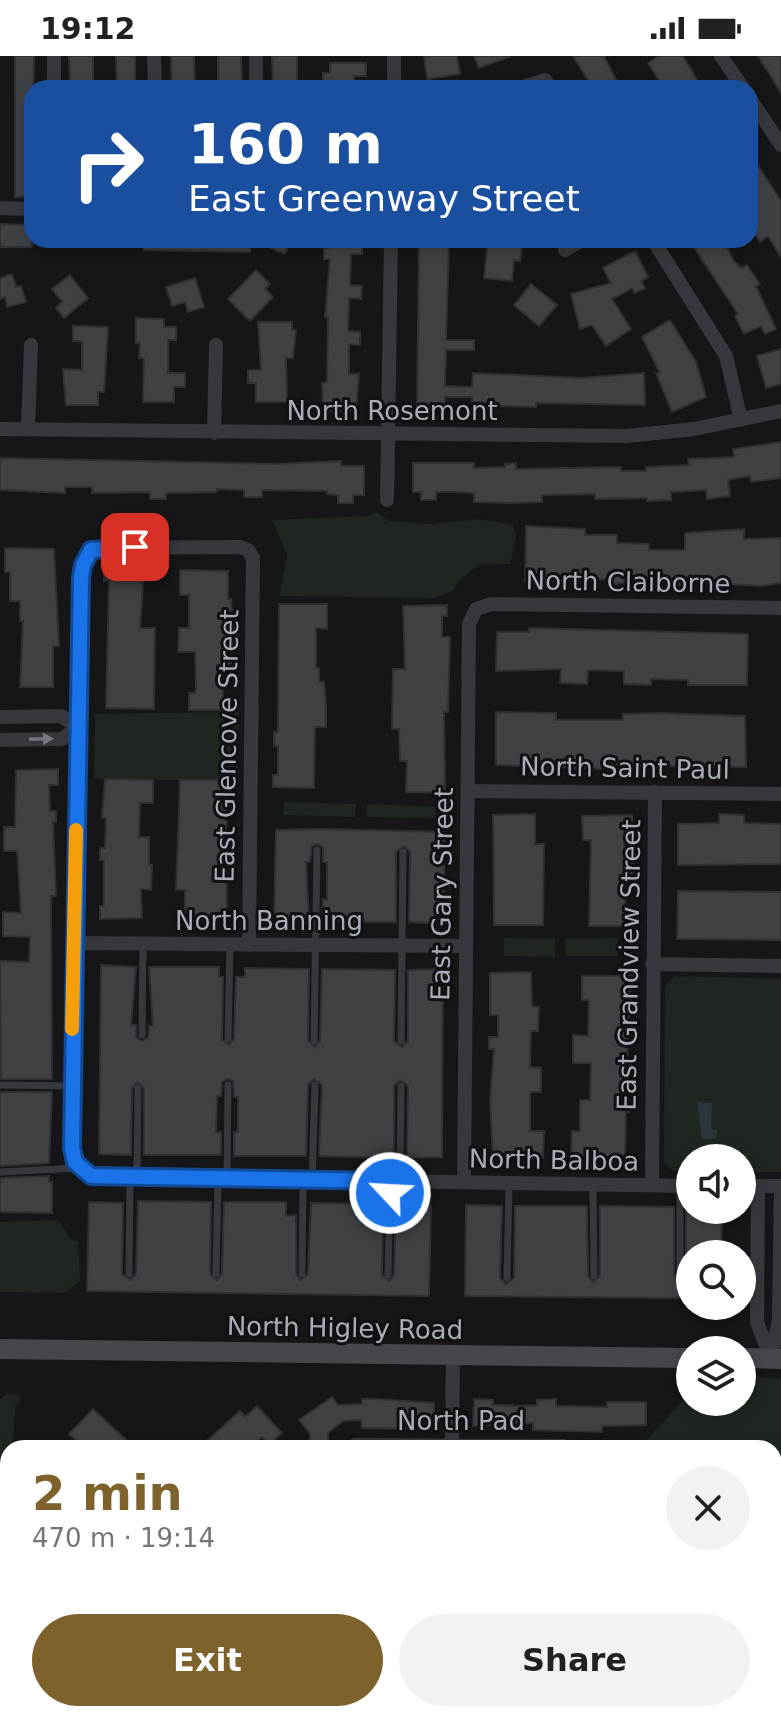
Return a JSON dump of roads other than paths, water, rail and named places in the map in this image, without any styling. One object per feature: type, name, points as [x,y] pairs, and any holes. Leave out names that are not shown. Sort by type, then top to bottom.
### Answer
[{"type":"main road","name":"North Higley Road","points":[[0,1349],[676,1358]]},
{"type":"main road","points":[[756,1358],[776,1359]]},
{"type":"street","points":[[54,56],[54,80]]},
{"type":"street","points":[[154,56],[155,80]]},
{"type":"street","points":[[256,56],[256,80]]},
{"type":"street","points":[[394,56],[394,80]]},
{"type":"street","points":[[721,56],[738,80]]},
{"type":"street","points":[[758,111],[781,145]]},
{"type":"street","points":[[0,208],[24,209]]},
{"type":"street","points":[[387,500],[391,248]]},
{"type":"street","points":[[658,248],[726,356],[741,420]]},
{"type":"street","points":[[28,429],[31,345]]},
{"type":"street","points":[[214,433],[216,345]]},
{"type":"street","name":"North Rosemont","points":[[0,429],[627,436],[741,420],[781,411]]},
{"type":"street","name":"East Glencove Street","points":[[78,727],[81,577],[86,556],[98,548],[107,547],[248,550],[253,567],[249,945]]},
{"type":"street","name":"North Claiborne","points":[[476,609],[491,604],[781,608]]},
{"type":"street","name":"East Gary Street","points":[[464,1182],[469,624],[476,609]]},
{"type":"street","points":[[0,717],[61,716],[78,727]]},
{"type":"street","points":[[0,740],[62,739],[78,727]]},
{"type":"street","points":[[78,727],[72,1148],[80,1170]]},
{"type":"street","name":"North Saint Paul","points":[[468,791],[781,794]]},
{"type":"street","name":"East Grandview Street","points":[[652,1185],[655,792]]},
{"type":"street","name":"North Banning","points":[[73,943],[465,946]]},
{"type":"street","points":[[652,964],[781,966]]},
{"type":"street","name":"North Balboa","points":[[80,1170],[91,1176],[676,1186]]},
{"type":"street","points":[[758,1186],[781,1186],[776,1359],[757,1322],[758,1186]]},
{"type":"street","points":[[452,1440],[453,1355]]},
{"type":"lane","points":[[314,1041],[317,850]]},
{"type":"lane","points":[[401,1041],[403,852]]},
{"type":"lane","points":[[142,1035],[143,944]]},
{"type":"lane","points":[[228,1039],[230,945]]},
{"type":"lane","points":[[0,1085],[72,1086]]},
{"type":"lane","points":[[216,1274],[228,1085]]},
{"type":"lane","points":[[302,1274],[315,1085]]},
{"type":"lane","points":[[388,1275],[401,1086]]},
{"type":"lane","points":[[129,1274],[138,1088]]},
{"type":"lane","points":[[0,1172],[80,1170]]},
{"type":"lane","points":[[507,1278],[509,1183]]},
{"type":"lane","points":[[593,1184],[594,1276]]}]
